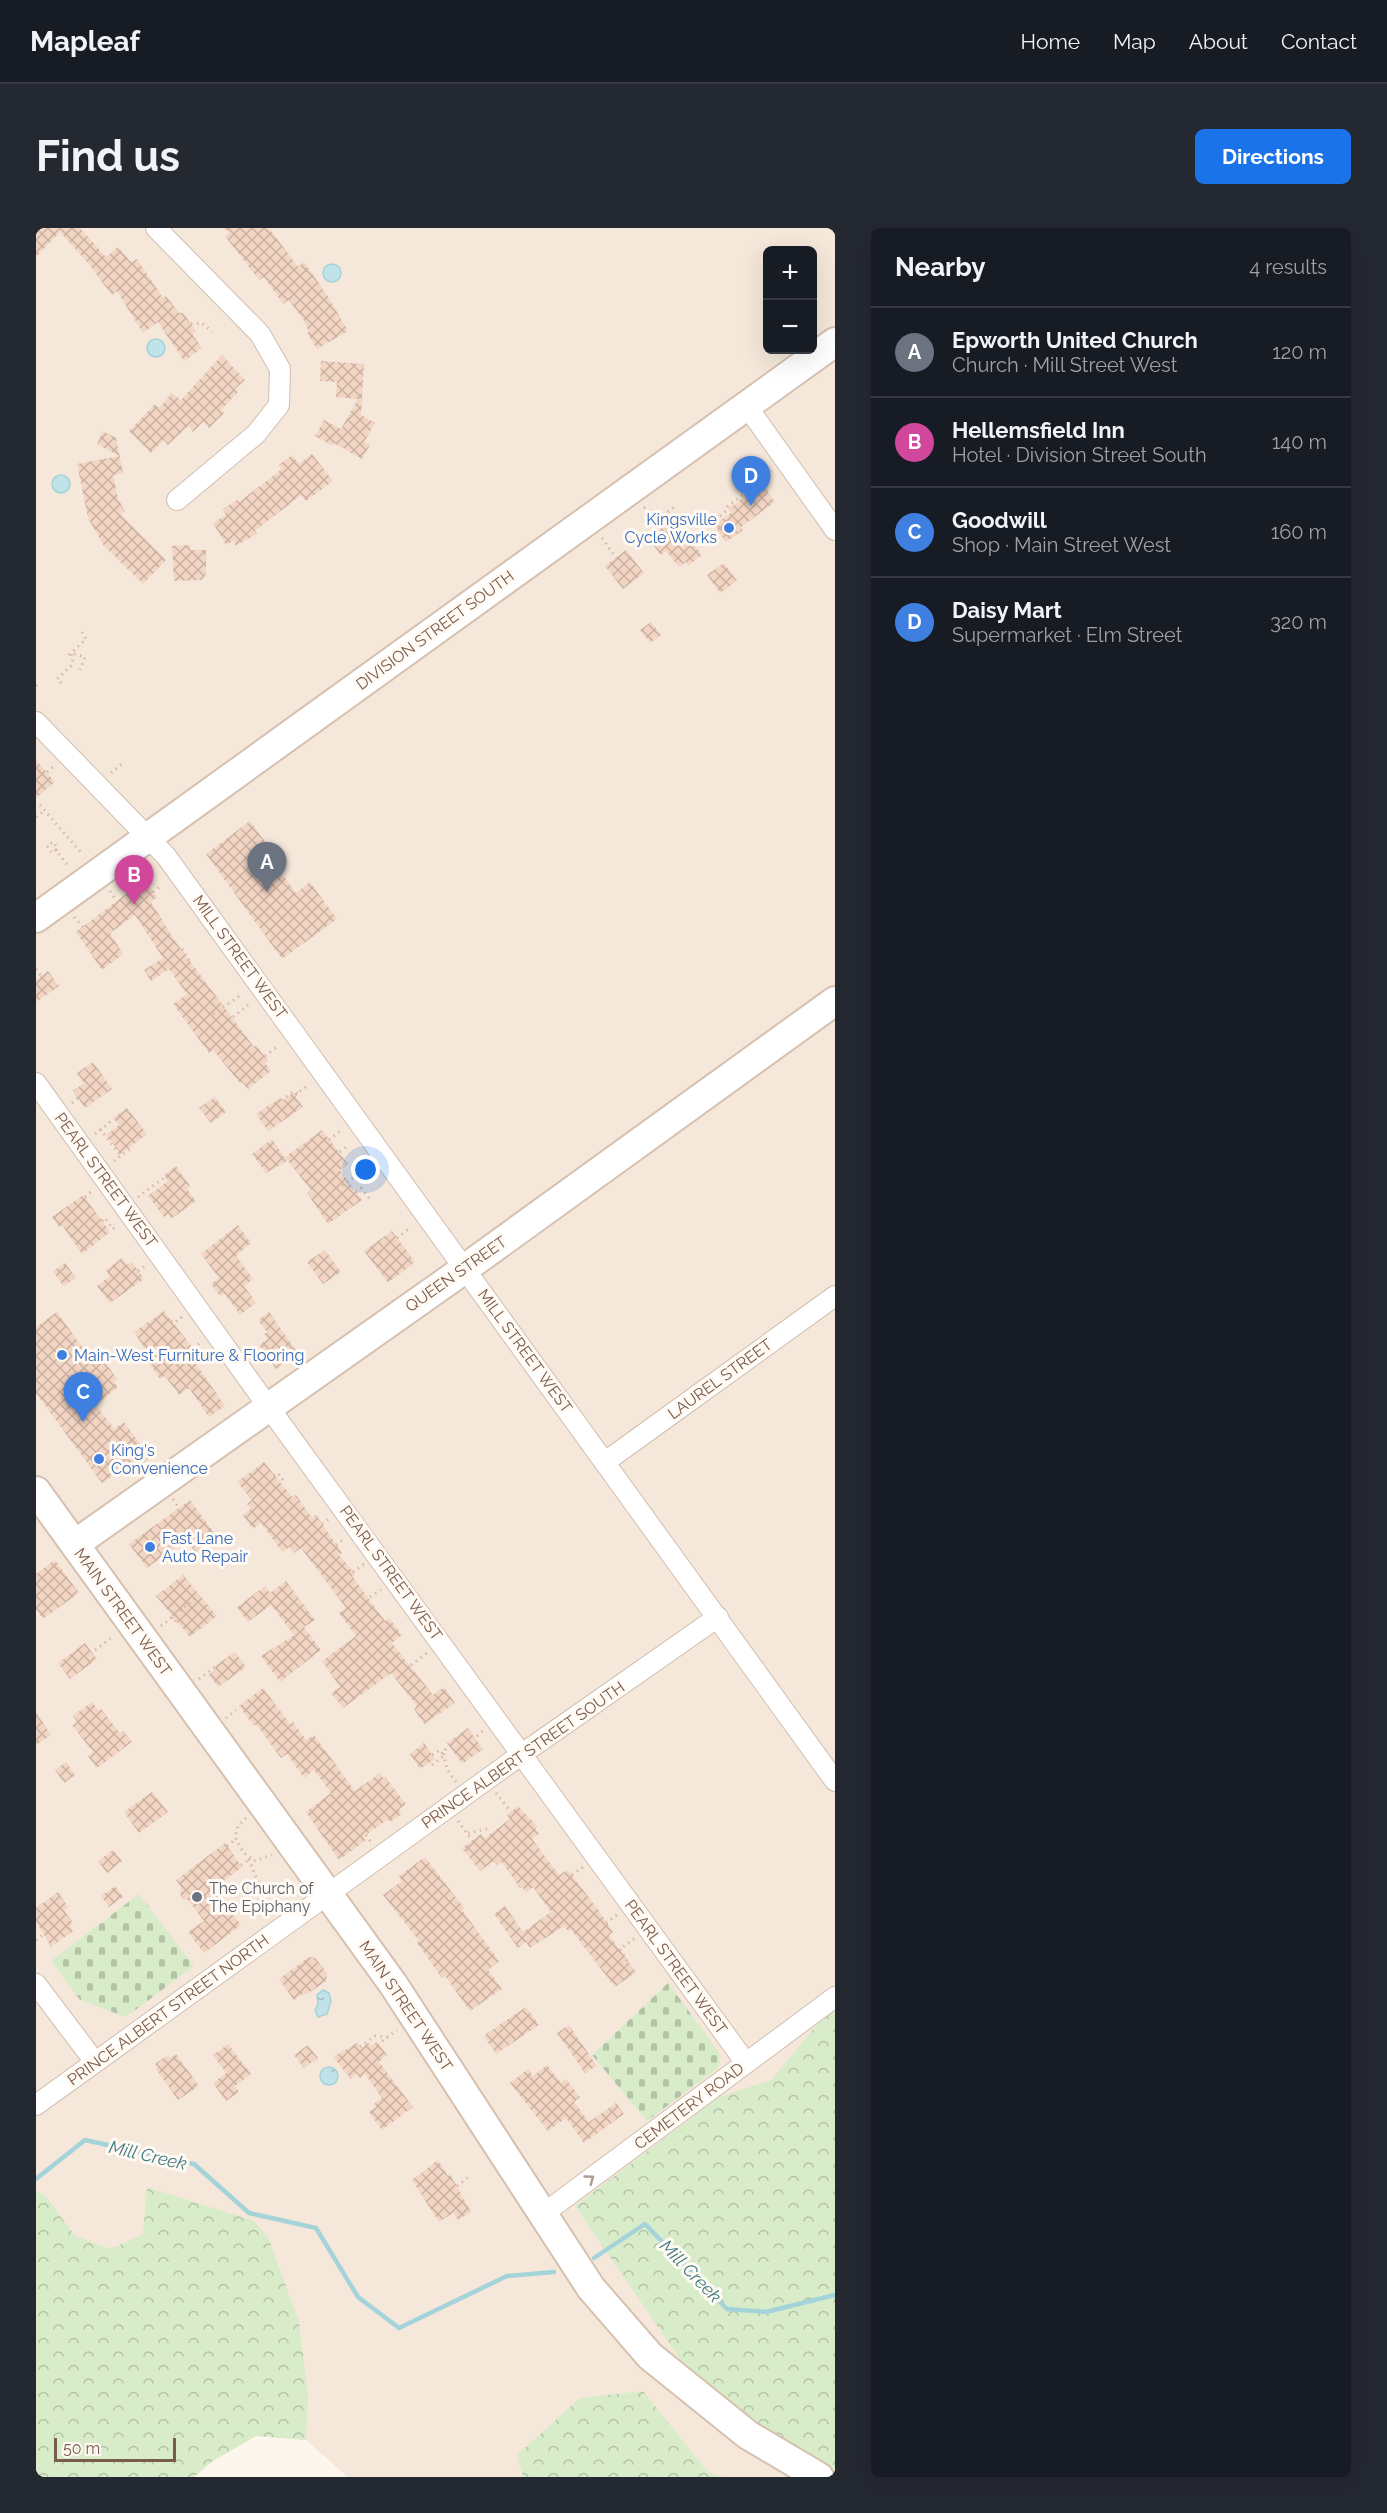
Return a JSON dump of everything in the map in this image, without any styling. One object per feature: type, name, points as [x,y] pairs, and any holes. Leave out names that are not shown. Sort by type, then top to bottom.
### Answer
[{"type":"street","points":[[156,228],[260,334],[280,369],[279,405],[256,434],[177,500]]},
{"type":"street","name":"DIVISION STREET SOUTH","points":[[36,918],[835,342]]},
{"type":"street","points":[[746,405],[835,530]]},
{"type":"street","name":"MILL STREET WEST","points":[[36,722],[166,856],[835,1780]]},
{"type":"street","name":"QUEEN STREET","points":[[75,1544],[466,1268],[835,1001]]},
{"type":"street","name":"PEARL STREET WEST","points":[[36,1083],[268,1406],[747,2063]]},
{"type":"street","name":"LAUREL STREET","points":[[605,1462],[835,1296]]},
{"type":"street","name":"MAIN STREET WEST","points":[[36,1491],[429,2037],[591,2288],[650,2355],[748,2435],[819,2477]]},
{"type":"street","name":"PRINCE ALBERT STREET SOUTH","points":[[328,1894],[522,1754],[718,1617]]},
{"type":"street","name":"PRINCE ALBERT STREET NORTH","points":[[36,2105],[328,1894]]},
{"type":"street","points":[[36,1984],[95,2062]]},
{"type":"street","name":"CEMETERY ROAD","points":[[543,2214],[835,1997]]},
{"type":"path","points":[[191,324],[202,323],[212,332]]},
{"type":"path","points":[[720,516],[728,506],[772,471]]},
{"type":"path","points":[[644,507],[668,521]]},
{"type":"path","points":[[663,516],[674,507]]},
{"type":"path","points":[[602,538],[616,558]]},
{"type":"path","points":[[70,654],[86,639],[82,632]]},
{"type":"path","points":[[70,654],[86,657],[80,670]]},
{"type":"path","points":[[61,682],[57,679],[72,665],[70,654]]},
{"type":"path","points":[[109,774],[124,762]]},
{"type":"path","points":[[47,772],[56,765]]},
{"type":"path","points":[[40,805],[84,855]]},
{"type":"path","points":[[36,818],[45,810]]},
{"type":"path","points":[[56,850],[68,866]]},
{"type":"path","points":[[153,892],[162,885]]},
{"type":"path","points":[[110,891],[116,900]]},
{"type":"path","points":[[74,917],[83,927]]},
{"type":"path","points":[[182,949],[191,964]]},
{"type":"path","points":[[36,969],[41,976]]},
{"type":"path","points":[[213,1014],[241,995]]},
{"type":"path","points":[[233,1017],[248,1005]]},
{"type":"path","points":[[265,1056],[278,1047]]},
{"type":"path","points":[[281,1100],[293,1092],[296,1094],[307,1086]]},
{"type":"path","points":[[73,1102],[78,1098]]},
{"type":"path","points":[[93,1135],[114,1119]]},
{"type":"path","points":[[100,1129],[121,1156]]},
{"type":"path","points":[[329,1140],[340,1131]]},
{"type":"path","points":[[340,1152],[350,1145]]},
{"type":"path","points":[[113,1162],[129,1148]]},
{"type":"path","points":[[337,1189],[367,1168]]},
{"type":"path","points":[[138,1197],[165,1177]]},
{"type":"path","points":[[356,1192],[361,1188],[370,1199]]},
{"type":"path","points":[[85,1197],[94,1190]]},
{"type":"path","points":[[102,1221],[105,1218],[113,1229],[119,1225]]},
{"type":"path","points":[[397,1239],[410,1228]]},
{"type":"path","points":[[138,1271],[147,1264]]},
{"type":"path","points":[[171,1322],[174,1323],[184,1316]]},
{"type":"path","points":[[274,1476],[278,1473],[285,1483]]},
{"type":"path","points":[[172,1497],[179,1508]]},
{"type":"path","points":[[322,1524],[330,1518]]},
{"type":"path","points":[[336,1545],[341,1542]]},
{"type":"path","points":[[353,1572],[364,1564]]},
{"type":"path","points":[[370,1597],[382,1588]]},
{"type":"path","points":[[161,1626],[190,1606],[197,1597]]},
{"type":"path","points":[[172,1617],[175,1622],[176,1620]]},
{"type":"path","points":[[95,1650],[114,1636]]},
{"type":"path","points":[[411,1665],[429,1652]]},
{"type":"path","points":[[199,1679],[215,1667]]},
{"type":"path","points":[[226,1718],[236,1710]]},
{"type":"path","points":[[477,1736],[485,1730]]},
{"type":"path","points":[[446,1749],[443,1752],[447,1769],[456,1782]]},
{"type":"path","points":[[432,1755],[440,1750],[444,1756]]},
{"type":"path","points":[[432,1765],[444,1756]]},
{"type":"path","points":[[495,1792],[511,1812]]},
{"type":"path","points":[[214,1899],[226,1890],[247,1893],[261,1903],[271,1915],[250,1859],[236,1839],[238,1826],[246,1818]]},
{"type":"path","points":[[457,1819],[472,1840]]},
{"type":"path","points":[[467,1833],[487,1829]]},
{"type":"path","points":[[366,1835],[372,1843]]},
{"type":"path","points":[[227,1846],[236,1839]]},
{"type":"path","points":[[241,1865],[250,1859],[259,1860],[272,1855]]},
{"type":"path","points":[[572,1875],[577,1872]]},
{"type":"path","points":[[606,1923],[620,1913]]},
{"type":"path","points":[[36,1940],[43,1935]]},
{"type":"path","points":[[627,1960],[620,1949],[636,1936]]},
{"type":"path","points":[[457,1978],[465,1989]]},
{"type":"path","points":[[382,2041],[398,2029]]},
{"type":"path","points":[[360,2047],[375,2036],[388,2037]]},
{"type":"path","points":[[458,2186],[471,2175]]},
{"type":"shaded area","points":[[36,228],[835,228],[835,2477],[348,2477],[306,2440],[256,2436],[213,2461],[194,2477],[36,2477]]},
{"type":"green space","points":[[139,1894],[194,1966],[126,2017],[80,2000],[51,1961]]},
{"type":"green space","points":[[668,1983],[718,2051],[721,2059],[717,2069],[647,2121],[592,2055]]},
{"type":"green space","points":[[835,2003],[835,2477],[823,2474],[689,2372],[575,2206],[719,2097],[771,2080]]},
{"type":"green space","points":[[147,2187],[254,2221],[268,2237],[299,2322],[308,2395],[306,2440],[256,2436],[213,2461],[194,2477],[36,2477],[36,2191],[45,2195],[75,2236],[111,2249],[143,2234]]},
{"type":"green space","points":[[643,2391],[707,2471],[721,2477],[523,2477],[517,2455],[580,2398]]},
{"type":"water","points":[[328,264],[336,264],[341,269],[339,280],[328,282],[323,277],[323,269]]},
{"type":"water","points":[[156,339],[162,342],[165,348],[162,354],[156,357],[150,354],[147,348],[150,342]]},
{"type":"water","points":[[57,475],[65,475],[70,480],[68,491],[57,493],[52,488],[52,480]]},
{"type":"water","points":[[323,1990],[329,1993],[331,2001],[327,2014],[318,2017],[315,2010],[318,2004],[317,1995]]},
{"type":"water","points":[[325,2067],[333,2067],[338,2072],[336,2083],[325,2085],[320,2080],[320,2072]]},
{"type":"building","points":[[36,228],[80,228],[106,257],[118,247],[131,262],[137,259],[163,298],[166,296],[179,313],[183,313],[196,331],[192,334],[202,348],[184,361],[158,322],[143,333],[117,291],[112,295],[88,263],[60,232],[36,257]]},
{"type":"building","points":[[224,228],[269,228],[298,267],[304,262],[348,331],[317,349],[307,333],[309,332],[303,319],[289,300],[283,304],[264,277],[259,280],[225,236],[229,233]]},
{"type":"building","points":[[222,355],[245,380],[235,389],[238,392],[221,410],[224,413],[209,428],[203,422],[193,432],[188,426],[168,445],[164,440],[151,453],[129,431],[155,404],[159,408],[172,393],[181,400]]},
{"type":"building","points":[[321,361],[364,364],[361,415],[375,423],[364,442],[370,445],[362,459],[334,443],[333,446],[315,436],[324,420],[341,429],[358,399],[336,397],[337,382],[320,381]]},
{"type":"building","points":[[103,431],[116,438],[123,473],[113,475],[118,499],[125,511],[120,514],[166,560],[143,584],[104,546],[88,518],[77,464],[119,456],[97,444]]},
{"type":"building","points":[[312,454],[333,481],[306,501],[301,495],[255,531],[257,534],[236,546],[233,541],[226,545],[213,523],[226,515],[223,509],[237,500],[239,502],[282,469],[279,465],[292,455],[299,464]]},
{"type":"building","points":[[762,484],[775,502],[741,527],[743,530],[726,542],[714,525],[731,513],[728,509]]},
{"type":"building","points":[[673,517],[702,555],[688,566],[686,562],[679,567],[666,551],[661,555],[649,540]]},
{"type":"building","points":[[190,545],[190,550],[206,550],[206,574],[202,580],[174,581],[172,546]]},
{"type":"building","points":[[626,550],[644,573],[623,589],[605,566]]},
{"type":"building","points":[[724,563],[737,581],[720,593],[707,575]]},
{"type":"building","points":[[651,622],[661,635],[650,643],[640,630]]},
{"type":"building","points":[[36,760],[55,782],[36,798]]},
{"type":"building","points":[[250,821],[280,862],[276,865],[296,893],[310,882],[337,919],[282,959],[206,854]]},
{"type":"building","points":[[139,884],[143,890],[149,886],[157,897],[151,902],[175,941],[254,1047],[256,1045],[268,1061],[265,1063],[271,1071],[248,1089],[242,1082],[240,1083],[213,1050],[209,1053],[173,1004],[187,994],[169,969],[151,981],[144,970],[163,958],[135,915],[110,933],[123,954],[102,970],[76,932]]},
{"type":"building","points":[[48,971],[59,986],[36,1002],[36,980]]},
{"type":"building","points":[[93,1062],[112,1089],[85,1108],[73,1091],[84,1083],[77,1073]]},
{"type":"building","points":[[293,1093],[303,1107],[268,1131],[256,1114],[280,1098],[282,1101]]},
{"type":"building","points":[[215,1097],[226,1112],[211,1123],[199,1108]]},
{"type":"building","points":[[127,1108],[147,1134],[121,1154],[106,1135],[119,1125],[113,1118]]},
{"type":"building","points":[[322,1130],[348,1164],[340,1170],[362,1200],[328,1224],[307,1193],[311,1190],[285,1157]]},
{"type":"building","points":[[272,1139],[287,1161],[266,1173],[252,1154]]},
{"type":"building","points":[[176,1166],[190,1186],[187,1189],[196,1201],[171,1219],[168,1214],[164,1217],[148,1196],[168,1181],[164,1175]]},
{"type":"building","points":[[83,1195],[110,1232],[82,1254],[62,1225],[59,1227],[52,1217]]},
{"type":"building","points":[[238,1225],[251,1243],[236,1256],[253,1279],[244,1286],[256,1303],[240,1315],[225,1294],[220,1296],[211,1284],[219,1278],[201,1254]]},
{"type":"building","points":[[392,1231],[415,1262],[388,1283],[364,1251]]},
{"type":"building","points":[[325,1250],[341,1272],[323,1284],[307,1262]]},
{"type":"building","points":[[122,1258],[127,1265],[132,1262],[144,1279],[110,1303],[97,1286],[110,1276],[106,1270]]},
{"type":"building","points":[[65,1263],[76,1278],[63,1286],[53,1271]]},
{"type":"building","points":[[164,1311],[200,1357],[194,1361],[225,1406],[209,1417],[189,1388],[179,1395],[165,1376],[160,1379],[140,1350],[144,1347],[134,1332]]},
{"type":"building","points":[[57,1312],[90,1358],[98,1353],[117,1379],[114,1382],[118,1387],[96,1405],[114,1429],[124,1422],[150,1458],[136,1469],[131,1462],[102,1483],[36,1393],[36,1327]]},
{"type":"building","points":[[269,1312],[298,1353],[276,1369],[259,1345],[268,1339],[264,1334],[267,1332],[258,1320]]},
{"type":"building","points":[[264,1462],[292,1497],[296,1495],[312,1518],[316,1515],[342,1553],[339,1555],[355,1574],[352,1576],[385,1621],[389,1618],[402,1635],[392,1643],[433,1695],[444,1687],[455,1703],[424,1724],[414,1709],[417,1706],[391,1673],[343,1708],[331,1693],[340,1687],[322,1661],[356,1636],[339,1613],[346,1608],[301,1548],[294,1553],[289,1547],[282,1552],[261,1523],[253,1529],[243,1515],[251,1509],[247,1504],[252,1500],[237,1482]]},
{"type":"building","points":[[190,1500],[217,1537],[196,1553],[186,1539],[147,1568],[129,1544]]},
{"type":"building","points":[[55,1560],[79,1593],[43,1619],[36,1609],[36,1574]]},
{"type":"building","points":[[183,1575],[217,1616],[190,1637],[156,1596]]},
{"type":"building","points":[[286,1581],[315,1620],[304,1627],[321,1650],[280,1682],[261,1656],[294,1635],[271,1605],[248,1622],[237,1607],[265,1586],[270,1593]]},
{"type":"building","points":[[85,1643],[97,1659],[70,1679],[58,1663]]},
{"type":"building","points":[[235,1652],[246,1667],[218,1687],[209,1675],[216,1669],[215,1666]]},
{"type":"building","points":[[263,1688],[290,1724],[293,1722],[306,1740],[314,1735],[355,1791],[380,1773],[406,1804],[399,1809],[402,1814],[390,1822],[388,1819],[363,1837],[366,1840],[339,1860],[306,1812],[331,1793],[314,1770],[304,1778],[287,1754],[281,1758],[256,1724],[254,1726],[239,1706]]},
{"type":"building","points":[[92,1702],[99,1711],[101,1709],[120,1733],[123,1731],[132,1742],[97,1768],[88,1756],[93,1752],[72,1725],[77,1722],[73,1716]]},
{"type":"building","points":[[36,1712],[51,1735],[36,1745]]},
{"type":"building","points":[[468,1728],[483,1749],[462,1764],[447,1743]]},
{"type":"building","points":[[424,1743],[435,1759],[420,1769],[410,1754]]},
{"type":"building","points":[[66,1762],[75,1775],[64,1783],[55,1770]]},
{"type":"building","points":[[152,1792],[168,1812],[139,1833],[124,1812]]},
{"type":"building","points":[[518,1806],[537,1826],[535,1828],[539,1834],[532,1839],[559,1875],[568,1870],[613,1932],[609,1935],[636,1972],[615,1987],[571,1930],[569,1932],[564,1926],[530,1948],[526,1942],[518,1948],[494,1914],[505,1906],[523,1932],[551,1912],[533,1887],[526,1893],[522,1887],[520,1888],[502,1862],[497,1865],[494,1861],[480,1871],[462,1848],[481,1834],[485,1838],[510,1819],[507,1815]]},
{"type":"building","name":"The Church of The Epiphany","points":[[225,1843],[242,1867],[213,1889],[241,1925],[204,1953],[188,1932],[204,1921],[188,1900],[183,1899],[180,1894],[181,1887],[176,1880]]},
{"type":"building","points":[[113,1850],[122,1861],[107,1873],[98,1861]]},
{"type":"building","points":[[425,1857],[464,1908],[462,1910],[499,1961],[488,1970],[502,1989],[470,2011],[445,1976],[442,1978],[417,1943],[419,1941],[383,1895],[402,1881],[399,1876]]},
{"type":"building","points":[[115,1886],[123,1897],[109,1907],[101,1896]]},
{"type":"building","points":[[58,1892],[68,1907],[64,1910],[73,1923],[70,1926],[73,1931],[51,1947],[36,1921],[36,1908]]},
{"type":"building","points":[[309,1957],[315,1958],[327,1973],[326,1981],[306,1995],[304,1993],[294,2000],[279,1979]]},
{"type":"building","points":[[526,2007],[539,2025],[496,2054],[485,2038],[486,2034]]},
{"type":"building","points":[[569,2025],[597,2066],[585,2073],[557,2033]]},
{"type":"building","points":[[377,2042],[387,2055],[379,2062],[413,2107],[382,2130],[369,2112],[382,2098],[365,2074],[360,2078],[357,2074],[351,2079],[333,2057],[357,2043],[361,2049],[368,2043],[371,2046]]},
{"type":"building","points":[[228,2044],[251,2074],[235,2086],[239,2092],[226,2101],[213,2083],[226,2073],[213,2055]]},
{"type":"building","points":[[308,2045],[318,2058],[304,2068],[294,2055]]},
{"type":"building","points":[[176,2054],[199,2086],[178,2100],[156,2069],[158,2067],[155,2064],[166,2056],[171,2058]]},
{"type":"building","points":[[547,2065],[561,2083],[566,2079],[580,2097],[574,2102],[589,2122],[616,2103],[624,2114],[584,2143],[566,2118],[548,2131],[510,2083],[528,2069],[533,2076]]},
{"type":"building","points":[[438,2160],[448,2176],[450,2174],[471,2212],[458,2220],[453,2213],[439,2222],[412,2180]]},
{"type":"waterway","name":"Mill Creek","points":[[36,2179],[85,2140],[194,2164],[249,2213],[316,2228],[358,2297],[399,2328],[507,2276],[554,2272]]},
{"type":"waterway","name":"Mill Creek","points":[[594,2258],[645,2224],[727,2309],[766,2312],[835,2295]]},
{"type":"place","name":"Daisy Mart","points":[[751,506]]},
{"type":"place","name":"Kingsville Cycle Works","points":[[729,528]]},
{"type":"place","name":"Epworth United Church","points":[[267,892]]},
{"type":"place","name":"Hellemsfield Inn","points":[[134,905]]},
{"type":"place","name":"Main-West Furniture & Flooring","points":[[62,1355]]},
{"type":"place","name":"Goodwill","points":[[83,1422]]},
{"type":"place","name":"King's Convenience","points":[[99,1459]]},
{"type":"place","name":"Fast Lane Auto Repair","points":[[150,1547]]},
{"type":"place","name":"The Church of The Epiphany","points":[[197,1897]]}]
